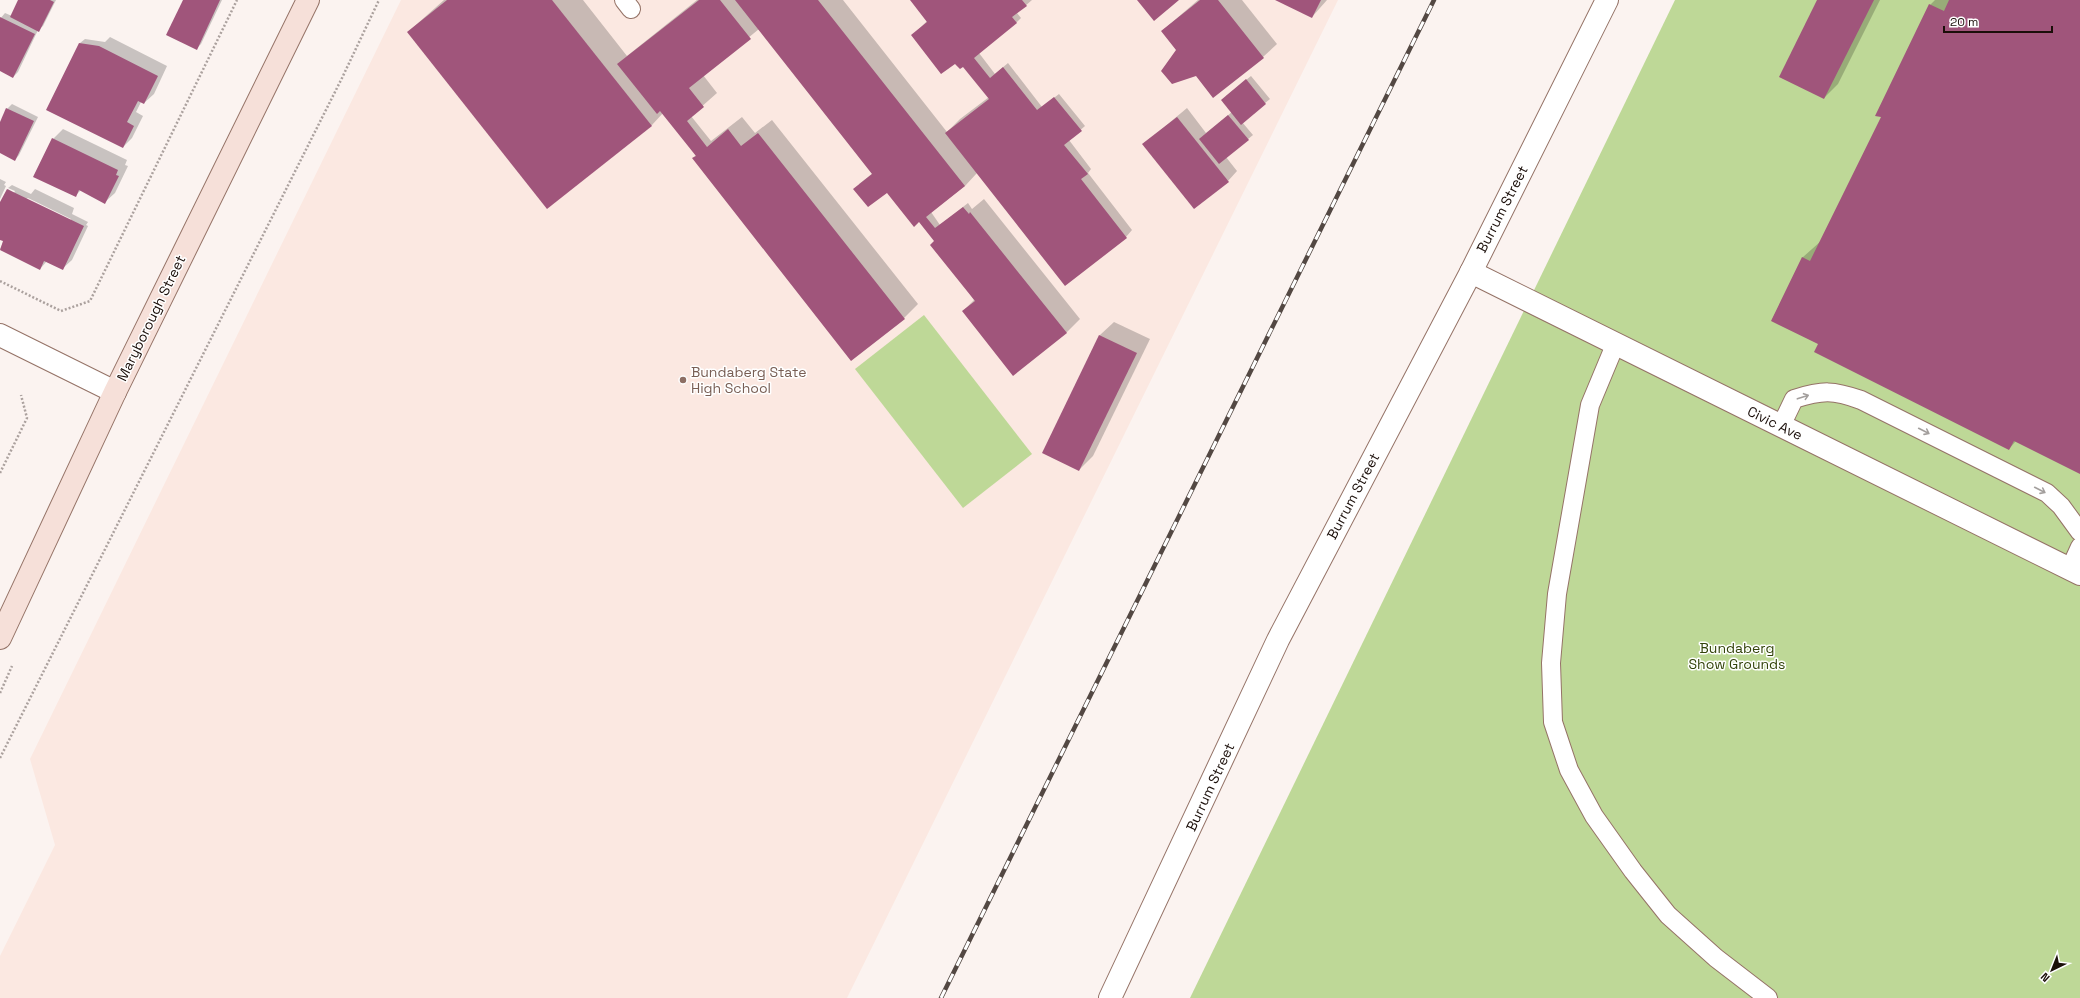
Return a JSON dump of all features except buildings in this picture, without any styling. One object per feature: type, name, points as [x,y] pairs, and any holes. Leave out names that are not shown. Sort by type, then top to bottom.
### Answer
[{"type":"street","name":"Maryborough Street","points":[[0,638],[115,392],[308,0]]},
{"type":"street","name":"Burrum Street","points":[[1110,998],[1278,640],[1471,272],[1607,0]]},
{"type":"street","name":"Civic Ave","points":[[1471,272],[1615,345],[2075,571]]},
{"type":"street","points":[[0,334],[115,392]]},
{"type":"lane","points":[[1615,345],[1590,405],[1557,594],[1551,663],[1553,722],[1569,770],[1594,816],[1633,871],[1668,915],[1716,958],[1768,998]]},
{"type":"lane","points":[[1781,426],[1794,399],[1824,391],[1840,392],[1861,400],[2047,493],[2061,506],[2080,532]]},
{"type":"lane","points":[[2075,571],[2080,547]]},
{"type":"path","points":[[0,281],[61,311],[90,301],[237,0]]},
{"type":"path","points":[[0,758],[342,78],[379,0]]},
{"type":"path","points":[[0,474],[27,418],[21,394]]},
{"type":"shaded area","name":"Bundaberg State High School","points":[[401,0],[1338,0],[847,998],[0,998],[0,956],[55,845],[30,759]]},
{"type":"green space","name":"Bundaberg Show Grounds","points":[[1675,0],[2080,0],[2080,998],[1190,998]]},
{"type":"green space","points":[[924,315],[1032,454],[963,508],[855,369]]},
{"type":"railway","points":[[941,998],[1434,0]]},
{"type":"place","name":"Bundaberg State High School","points":[[683,380]]}]
